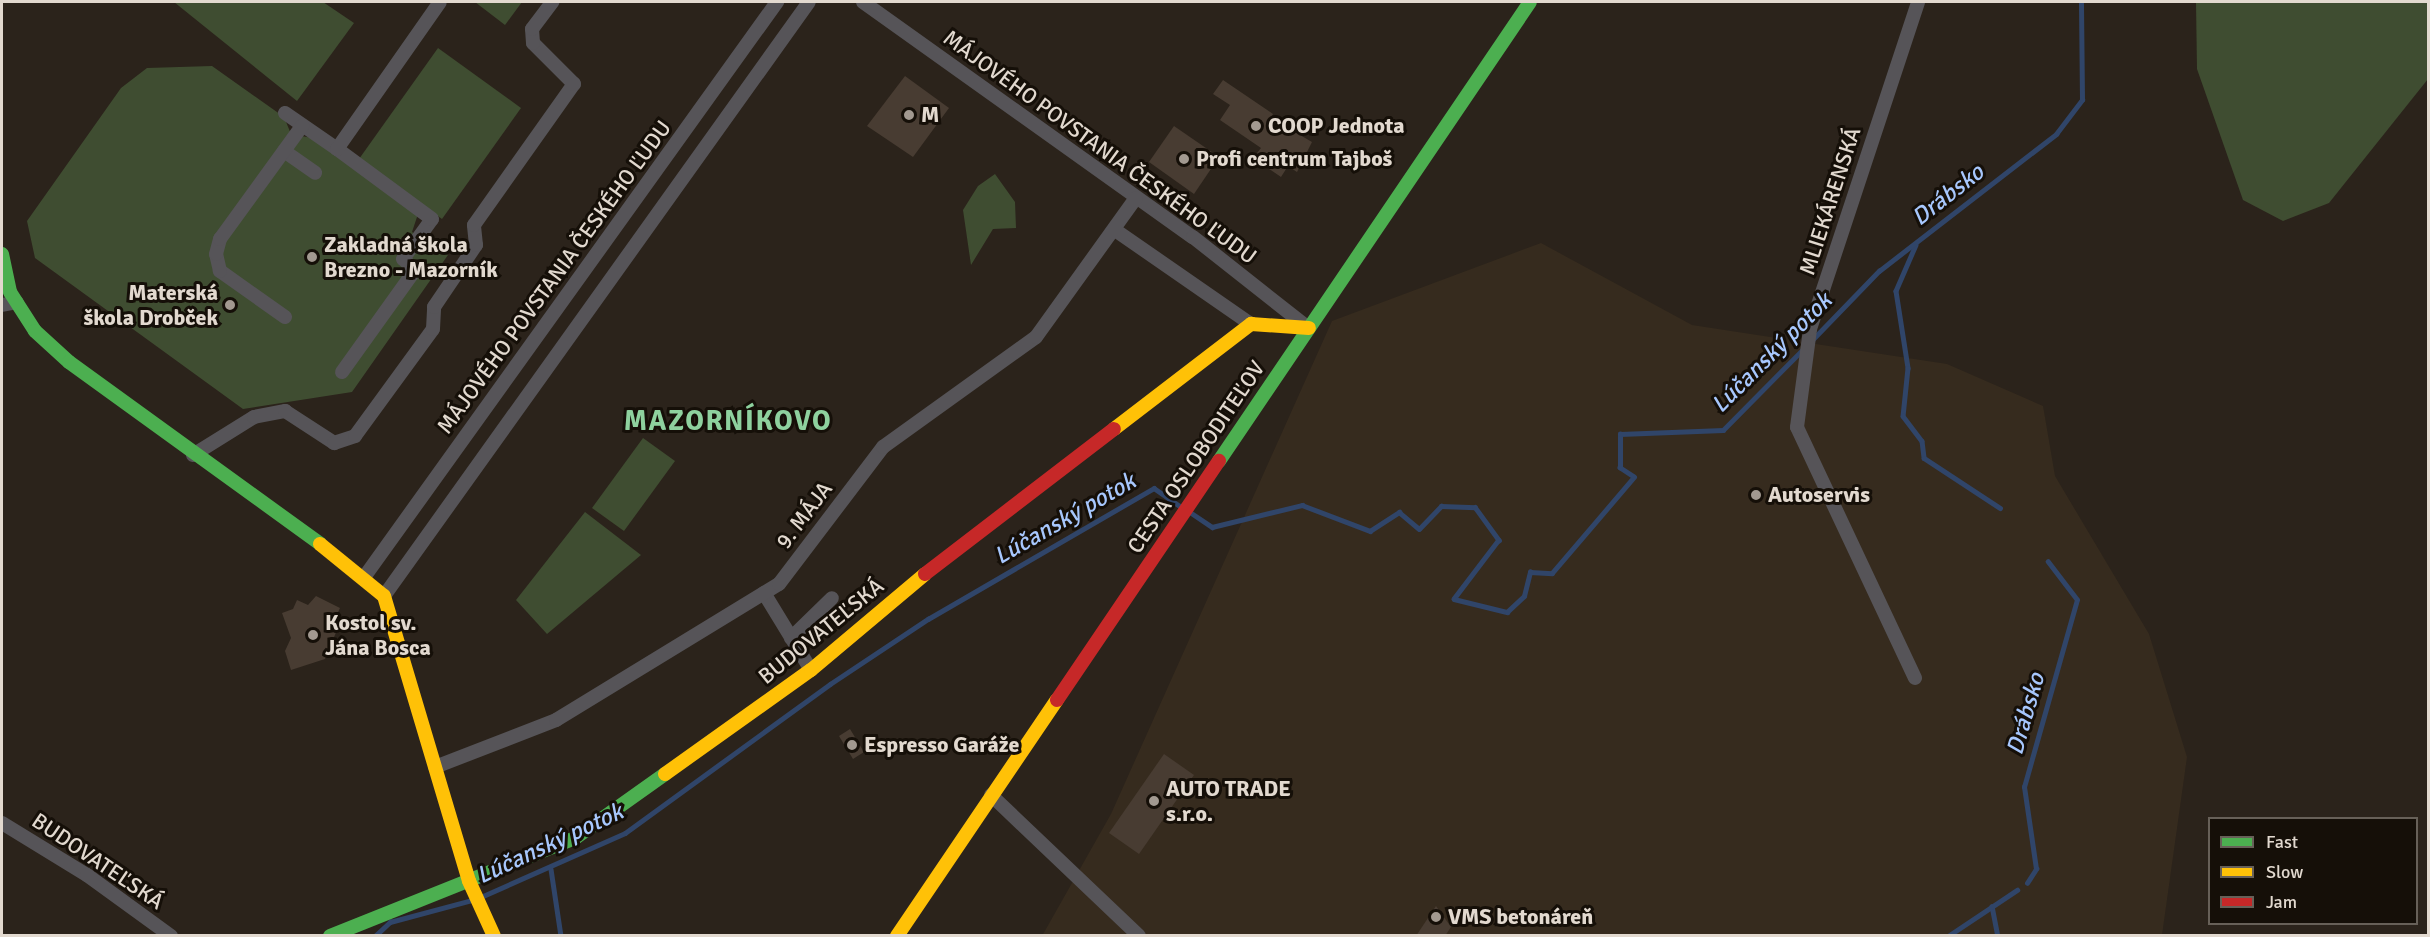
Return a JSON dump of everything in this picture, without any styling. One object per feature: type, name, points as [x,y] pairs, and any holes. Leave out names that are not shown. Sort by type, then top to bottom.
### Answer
[{"type":"street","points":[[337,149],[440,2]]},
{"type":"street","points":[[193,455],[254,417],[285,411],[334,443],[355,436],[433,329],[434,307],[476,245],[474,225],[574,84],[533,44],[532,29],[552,2]]},
{"type":"street","name":"MÁJOVÉHO POVSTANIA ČESKÉHO ĽUDU","points":[[365,576],[777,2]]},
{"type":"street","points":[[384,596],[809,2]]},
{"type":"street","name":"MÁJOVÉHO POVSTANIA ČESKÉHO ĽUDU","points":[[863,2],[1136,198],[1309,328]]},
{"type":"street","name":"CESTA OSLOBODITEĽOV","points":[[897,936],[1530,2]]},
{"type":"street","name":"MLIEKÁRENSKÁ","points":[[1915,678],[1797,427],[1802,366],[1810,328],[1918,2]]},
{"type":"street","points":[[285,113],[432,219],[403,259],[415,270],[342,372]]},
{"type":"street","points":[[285,317],[220,271],[216,254],[220,239],[302,126]]},
{"type":"street","points":[[284,151],[315,173]]},
{"type":"street","name":"9. MÁJA","points":[[435,766],[556,720],[778,584],[883,447],[1036,337],[1136,198]]},
{"type":"street","points":[[1115,230],[1251,324],[1309,328]]},
{"type":"street","points":[[2,254],[17,302],[35,331],[69,362],[193,455],[365,576],[384,596],[471,887],[494,936]]},
{"type":"street","points":[[2,304],[17,302]]},
{"type":"street","name":"BUDOVATEĽSKÁ","points":[[330,936],[471,887],[575,838],[811,670],[932,568],[1251,324]]},
{"type":"street","points":[[764,593],[811,670]]},
{"type":"street","points":[[791,638],[832,598]]},
{"type":"street","points":[[991,795],[1139,936]]},
{"type":"street","name":"BUDOVATEĽSKÁ","points":[[2,823],[87,875],[171,936]]},
{"type":"shaded area","points":[[1541,243],[1692,325],[1947,364],[2043,406],[2055,476],[2149,634],[2187,757],[2162,935],[1042,936],[1111,814],[1332,321]]},
{"type":"green space","points":[[174,2],[323,2],[354,23],[297,101]]},
{"type":"green space","points":[[475,2],[522,2],[505,25]]},
{"type":"green space","points":[[2196,2],[2428,2],[2428,79],[2329,203],[2283,221],[2243,200],[2197,69]]},
{"type":"green space","points":[[438,48],[521,108],[442,219],[359,159]]},
{"type":"green space","points":[[212,66],[284,117],[291,134],[312,138],[418,214],[412,232],[448,255],[352,392],[243,409],[35,258],[27,221],[121,88],[147,68]]},
{"type":"green space","points":[[995,174],[1015,202],[1016,228],[993,229],[971,265],[963,210],[978,186]]},
{"type":"green space","points":[[643,438],[675,461],[624,531],[592,508]]},
{"type":"green space","points":[[585,512],[641,555],[547,634],[516,600]]},
{"type":"building","name":"M","points":[[905,76],[949,108],[913,157],[867,126]]},
{"type":"building","name":"COOP Jednota","points":[[1223,80],[1273,114],[1271,118],[1312,142],[1297,172],[1288,166],[1281,177],[1253,158],[1261,148],[1220,120],[1230,105],[1213,94]]},
{"type":"building","name":"Profi centrum Tajboš","points":[[1174,126],[1219,157],[1194,194],[1149,162]]},
{"type":"building","name":"Kostol sv. Jána Bosca","points":[[316,596],[340,608],[334,621],[337,630],[325,659],[291,670],[285,651],[291,638],[282,613],[293,609],[297,600],[308,605]]},
{"type":"building","name":"Espresso Garáže","points":[[850,729],[864,752],[853,759],[839,736]]},
{"type":"building","name":"AUTO TRADE s.r.o.","points":[[1164,754],[1194,775],[1139,854],[1109,833]]},
{"type":"building","name":"VMS betonáreň","points":[[1436,906],[1451,927],[1445,936],[1416,936]]},
{"type":"waterway","name":"Drábsko","points":[[1813,339],[1879,271],[2056,134],[2082,100],[2081,2]]},
{"type":"waterway","name":"Drábsko","points":[[1916,245],[1896,291],[1908,368],[1903,416],[1922,441],[1924,458],[2000,508]]},
{"type":"waterway","name":"Lúčanský potok","points":[[1190,512],[1212,527],[1302,505],[1370,531],[1399,512],[1419,529],[1441,506],[1475,507],[1499,540],[1454,599],[1507,612],[1524,596],[1530,572],[1552,573],[1634,477],[1620,468],[1620,434],[1723,430],[1805,347]]},
{"type":"waterway","name":"Lúčanský potok","points":[[483,896],[625,833],[830,684],[928,619],[1154,488],[1183,508]]},
{"type":"waterway","name":"Drábsko","points":[[2027,883],[2036,869],[2024,787],[2077,600],[2048,562]]},
{"type":"waterway","points":[[551,869],[561,936]]},
{"type":"waterway","name":"Drábsko","points":[[1948,936],[2017,890]]},
{"type":"waterway","name":"Lúčanský potok","points":[[375,936],[390,922],[472,900]]},
{"type":"waterway","points":[[1992,906],[1998,936]]},
{"type":"traffic: fast","points":[[1219,461],[1530,2]]},
{"type":"traffic: fast","points":[[2,254],[10,292],[35,331],[69,362],[320,544]]},
{"type":"traffic: fast","points":[[330,936],[575,838],[665,774]]},
{"type":"traffic: slow","points":[[1114,429],[1251,324],[1309,328]]},
{"type":"traffic: slow","points":[[320,544],[384,596],[469,881],[494,936]]},
{"type":"traffic: slow","points":[[665,774],[811,670],[925,574]]},
{"type":"traffic: slow","points":[[897,936],[1057,700]]},
{"type":"traffic: jam","points":[[925,574],[1114,429]]},
{"type":"traffic: jam","points":[[1057,700],[1219,461]]},
{"type":"place","name":"M","points":[[909,115]]},
{"type":"place","name":"COOP Jednota","points":[[1256,126]]},
{"type":"place","name":"Profi centrum Tajboš","points":[[1184,159]]},
{"type":"place","name":"Zakladná škola Brezno - Mazorník","points":[[312,257]]},
{"type":"place","name":"Materská škola Drobček","points":[[230,305]]},
{"type":"place","name":"Autoservis","points":[[1756,495]]},
{"type":"place","name":"Kostol sv. Jána Bosca","points":[[313,635]]},
{"type":"place","name":"Espresso Garáže","points":[[852,745]]},
{"type":"place","name":"AUTO TRADE s.r.o.","points":[[1154,801]]},
{"type":"place","name":"VMS betonáreň","points":[[1436,917]]},
{"type":"district","name":"MAZORNÍKOVO","points":[[728,421]]}]
